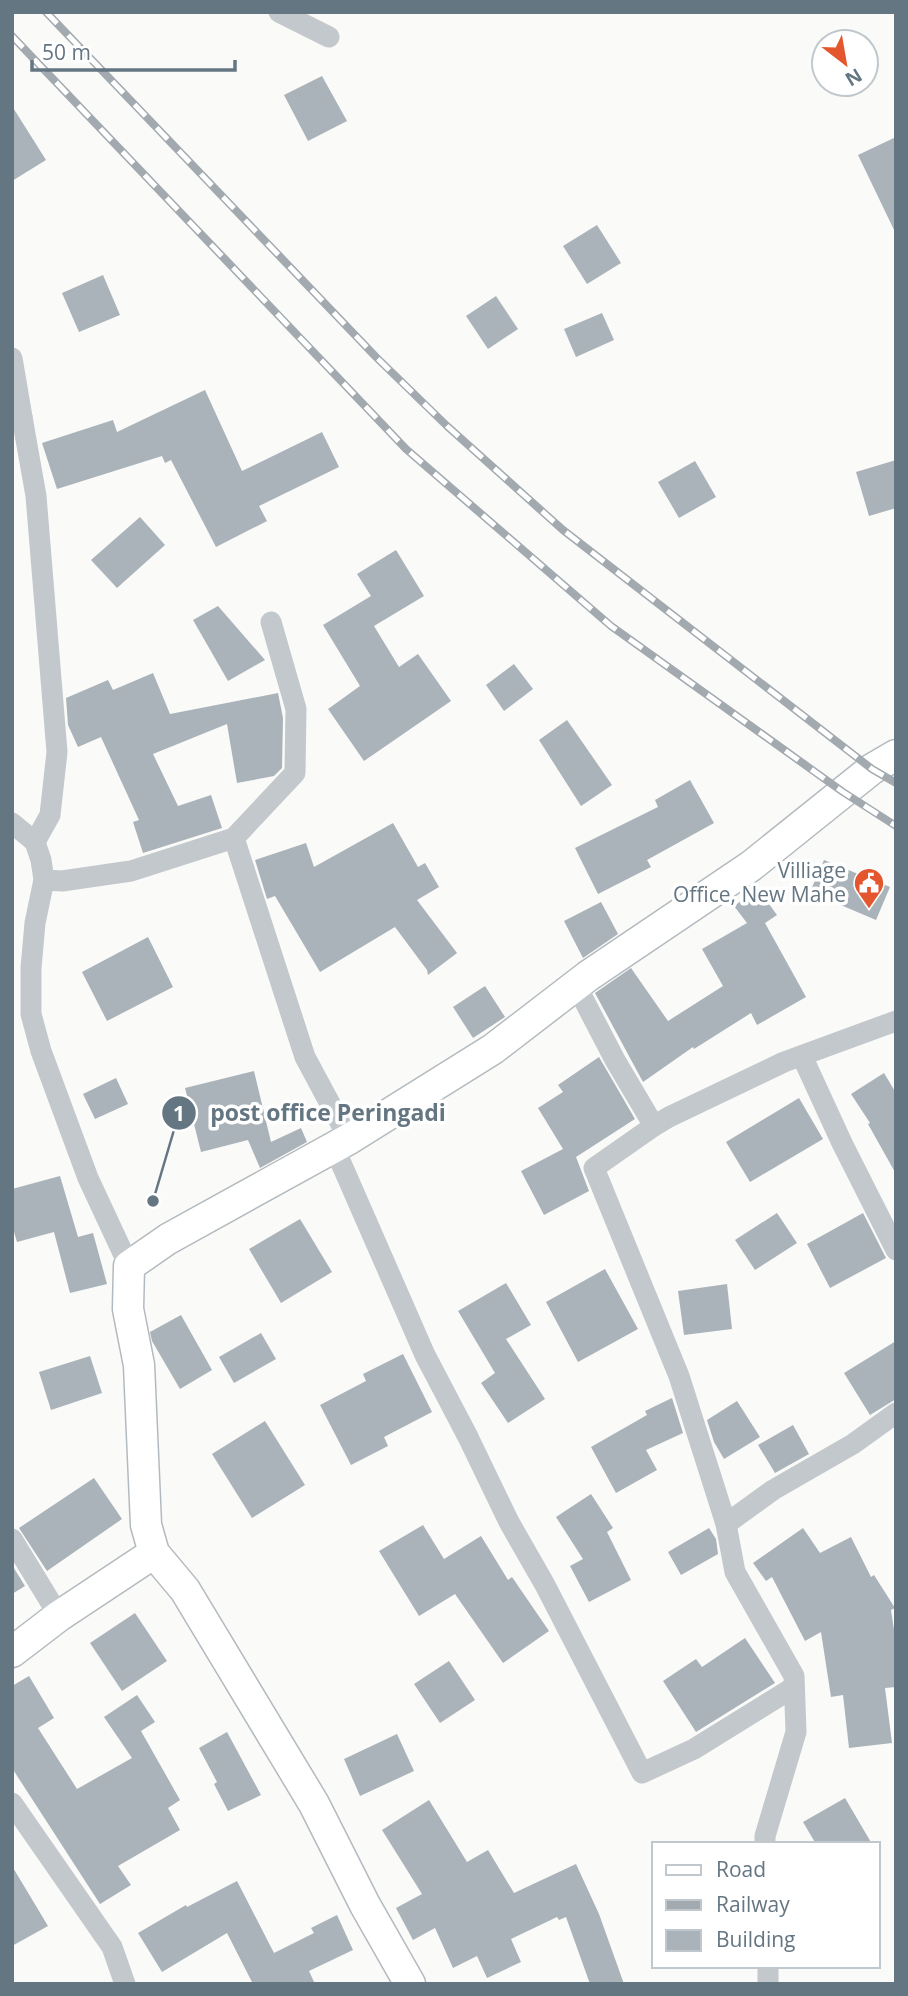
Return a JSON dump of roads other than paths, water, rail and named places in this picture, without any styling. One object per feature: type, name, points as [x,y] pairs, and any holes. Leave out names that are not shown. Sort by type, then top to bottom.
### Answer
[{"type":"main road","points":[[410,1984],[365,1905],[314,1804],[185,1590],[154,1552],[146,1525],[143,1495],[139,1365],[128,1309],[129,1266],[168,1239],[342,1143],[493,1049],[576,985],[751,866],[872,769],[896,755]]},
{"type":"main road","points":[[12,1652],[59,1616],[154,1552]]},
{"type":"street","points":[[279,12],[329,37]]},
{"type":"street","points":[[12,358],[17,419],[36,496],[57,752],[50,815],[35,842]]},
{"type":"street","points":[[44,880],[62,881],[131,871],[234,838],[295,773],[296,709],[271,622]]},
{"type":"street","points":[[12,823],[35,842],[44,880],[35,923],[31,1014],[41,1051],[88,1178],[129,1266]]},
{"type":"street","points":[[234,838],[304,1057],[342,1143],[425,1355],[509,1522],[545,1585],[642,1773],[694,1749],[794,1687]]},
{"type":"street","points":[[576,985],[615,1060],[654,1126]]},
{"type":"street","points":[[765,1842],[796,1732],[794,1676],[735,1572],[726,1524],[679,1377],[594,1168],[654,1126],[784,1062],[896,1021]]},
{"type":"street","points":[[802,1056],[896,1250]]},
{"type":"street","points":[[726,1524],[773,1490],[853,1444],[896,1413]]},
{"type":"street","points":[[12,1539],[59,1616]]},
{"type":"street","points":[[12,1802],[112,1947],[125,1984]]},
{"type":"railway","points":[[46,12],[376,357],[447,426],[563,530],[872,769],[896,783]]},
{"type":"railway","points":[[12,36],[406,449],[611,626],[843,792],[896,826]]},
{"type":"place","name":"Villiage Office, New Mahe","points":[[869,910]]},
{"type":"place","name":"post office Peringadi","points":[[153,1201]]}]
